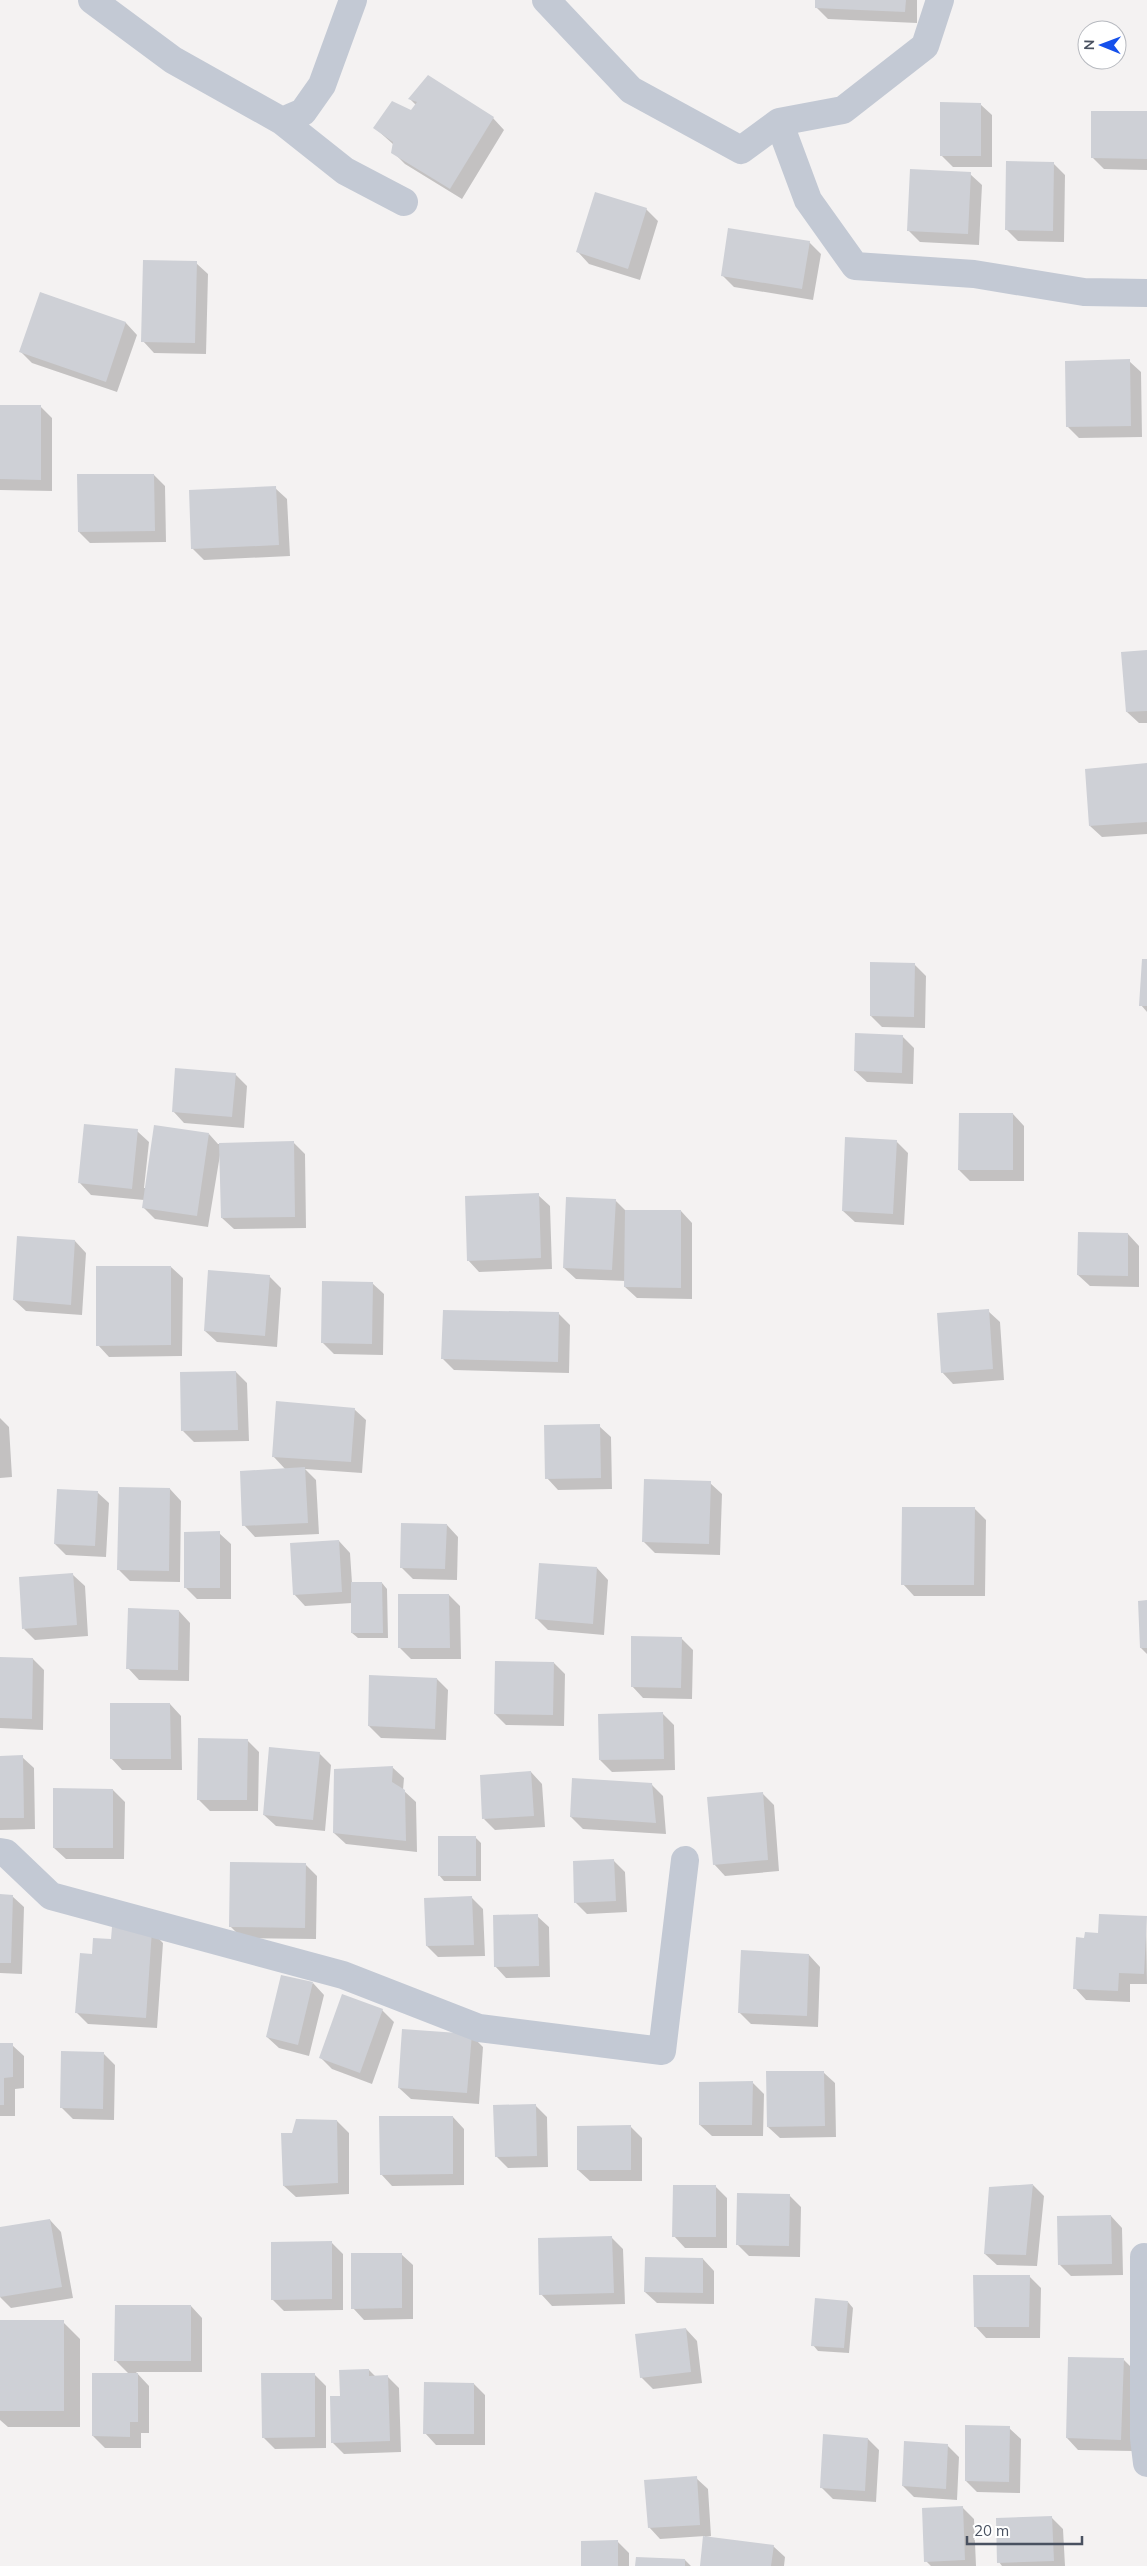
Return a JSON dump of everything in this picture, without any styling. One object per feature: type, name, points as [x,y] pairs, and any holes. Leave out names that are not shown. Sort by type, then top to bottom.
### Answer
[{"type":"street","points":[[92,0],[174,60],[282,121],[345,171],[404,202]]},
{"type":"street","points":[[282,121],[303,112],[322,85],[353,0]]},
{"type":"street","points":[[546,0],[631,90],[741,150],[779,122],[843,110],[925,46],[940,0]]},
{"type":"street","points":[[779,122],[808,200],[855,266],[974,274],[1084,292],[1147,293]]},
{"type":"street","points":[[3,1852],[51,1896],[343,1975],[479,2028],[662,2051],[685,1860]]},
{"type":"street","points":[[1144,2257],[1144,2438],[1147,2463]]},
{"type":"building","points":[[815,0],[906,0],[905,12],[815,8]]},
{"type":"building","points":[[428,75],[494,117],[450,189],[391,153],[393,142],[373,128],[392,101],[411,110],[417,102],[408,99]]},
{"type":"building","points":[[940,102],[981,103],[981,156],[940,156]]},
{"type":"building","points":[[1091,111],[1147,111],[1147,159],[1091,158]]},
{"type":"building","points":[[1006,161],[1054,162],[1053,231],[1005,230]]},
{"type":"building","points":[[910,169],[971,172],[968,234],[907,231]]},
{"type":"building","points":[[595,192],[647,208],[628,269],[576,252]]},
{"type":"building","points":[[728,228],[810,241],[802,289],[721,276]]},
{"type":"building","points":[[143,260],[197,261],[195,343],[141,342]]},
{"type":"building","points":[[40,292],[126,322],[106,382],[19,352]]},
{"type":"building","points":[[1130,359],[1131,426],[1066,427],[1065,361]]},
{"type":"building","points":[[0,405],[41,405],[41,480],[0,479]]},
{"type":"building","points":[[77,474],[154,474],[155,531],[78,532]]},
{"type":"building","points":[[276,486],[279,545],[191,549],[189,490]]},
{"type":"building","points":[[1147,650],[1147,711],[1126,712],[1121,652]]},
{"type":"building","points":[[1147,763],[1147,822],[1089,826],[1085,769]]},
{"type":"building","points":[[1142,959],[1147,959],[1147,1006],[1139,1006]]},
{"type":"building","points":[[870,962],[915,963],[914,1017],[870,1016]]},
{"type":"building","points":[[855,1033],[903,1035],[902,1073],[854,1071]]},
{"type":"building","points":[[175,1068],[236,1073],[232,1117],[172,1112]]},
{"type":"building","points":[[959,1113],[1013,1113],[1013,1170],[958,1170]]},
{"type":"building","points":[[84,1124],[138,1129],[132,1189],[78,1183]]},
{"type":"building","points":[[154,1125],[209,1133],[197,1216],[142,1208]]},
{"type":"building","points":[[845,1137],[897,1140],[893,1214],[842,1211]]},
{"type":"building","points":[[294,1141],[295,1217],[221,1218],[219,1143]]},
{"type":"building","points":[[539,1193],[541,1258],[467,1261],[465,1196]]},
{"type":"building","points":[[566,1197],[616,1199],[612,1270],[563,1268]]},
{"type":"building","points":[[625,1210],[681,1210],[681,1288],[624,1287]]},
{"type":"building","points":[[1078,1232],[1128,1233],[1128,1276],[1077,1275]]},
{"type":"building","points":[[17,1236],[75,1240],[71,1305],[13,1300]]},
{"type":"building","points":[[96,1266],[171,1266],[171,1345],[96,1346]]},
{"type":"building","points":[[208,1270],[270,1275],[265,1336],[204,1331]]},
{"type":"building","points":[[322,1281],[373,1282],[372,1344],[321,1343]]},
{"type":"building","points":[[989,1309],[993,1369],[941,1373],[937,1313]]},
{"type":"building","points":[[443,1310],[559,1312],[558,1362],[441,1359]]},
{"type":"building","points":[[236,1371],[238,1430],[181,1431],[180,1372]]},
{"type":"building","points":[[276,1401],[355,1408],[351,1462],[272,1457]]},
{"type":"building","points":[[600,1424],[601,1478],[545,1479],[544,1425]]},
{"type":"building","points":[[305,1467],[308,1523],[242,1526],[240,1471]]},
{"type":"building","points":[[644,1479],[711,1481],[709,1544],[642,1542]]},
{"type":"building","points":[[119,1487],[170,1488],[169,1571],[117,1570]]},
{"type":"building","points":[[57,1489],[98,1491],[95,1546],[54,1544]]},
{"type":"building","points":[[902,1507],[975,1507],[974,1585],[901,1585]]},
{"type":"building","points":[[401,1523],[447,1524],[445,1569],[400,1568]]},
{"type":"building","points":[[220,1531],[220,1588],[184,1588],[184,1532]]},
{"type":"building","points":[[339,1540],[342,1592],[293,1595],[290,1543]]},
{"type":"building","points":[[539,1563],[597,1567],[593,1624],[535,1619]]},
{"type":"building","points":[[73,1573],[77,1625],[22,1629],[19,1577]]},
{"type":"building","points":[[351,1582],[382,1582],[383,1633],[351,1633]]},
{"type":"building","points":[[398,1594],[449,1594],[450,1648],[398,1648]]},
{"type":"building","points":[[1147,1600],[1147,1648],[1140,1648],[1138,1601]]},
{"type":"building","points":[[128,1608],[179,1610],[178,1670],[126,1669]]},
{"type":"building","points":[[631,1636],[682,1637],[681,1688],[631,1687]]},
{"type":"building","points":[[0,1657],[33,1658],[32,1719],[0,1718]]},
{"type":"building","points":[[495,1661],[554,1662],[553,1715],[494,1714]]},
{"type":"building","points":[[369,1675],[437,1678],[435,1729],[368,1726]]},
{"type":"building","points":[[110,1703],[170,1703],[171,1759],[110,1759]]},
{"type":"building","points":[[663,1712],[664,1759],[599,1760],[598,1714]]},
{"type":"building","points":[[198,1738],[248,1739],[247,1800],[197,1800]]},
{"type":"building","points":[[269,1747],[320,1752],[313,1820],[263,1815]]},
{"type":"building","points":[[23,1755],[24,1818],[0,1818],[0,1756]]},
{"type":"building","points":[[393,1766],[392,1782],[405,1790],[406,1841],[333,1833],[334,1769]]},
{"type":"building","points":[[531,1771],[534,1816],[482,1819],[480,1775]]},
{"type":"building","points":[[572,1778],[652,1783],[656,1823],[570,1817]]},
{"type":"building","points":[[53,1788],[113,1789],[113,1848],[53,1848]]},
{"type":"building","points":[[763,1792],[768,1860],[713,1865],[707,1797]]},
{"type":"building","points":[[438,1836],[476,1836],[476,1876],[438,1876]]},
{"type":"building","points":[[614,1859],[616,1901],[574,1903],[573,1861]]},
{"type":"building","points":[[230,1862],[306,1863],[305,1928],[229,1927]]},
{"type":"building","points":[[0,1894],[13,1895],[11,1963],[0,1963]]},
{"type":"building","points":[[472,1896],[474,1945],[426,1946],[424,1898]]},
{"type":"building","points":[[538,1914],[539,1966],[494,1967],[493,1915]]},
{"type":"building","points":[[1099,1914],[1147,1916],[1144,1974],[1119,1973],[1118,1991],[1073,1989],[1076,1937],[1084,1938],[1085,1932],[1098,1933]]},
{"type":"building","points":[[112,1927],[152,1930],[146,2018],[75,2013],[80,1953],[92,1954],[93,1938],[111,1939]]},
{"type":"building","points":[[741,1950],[809,1954],[807,2016],[738,2013]]},
{"type":"building","points":[[281,1975],[313,1982],[298,2045],[266,2037]]},
{"type":"building","points":[[342,1994],[383,2009],[360,2073],[319,2058]]},
{"type":"building","points":[[402,2029],[472,2034],[467,2093],[398,2088]]},
{"type":"building","points":[[0,2043],[13,2043],[13,2077],[4,2078],[4,2105],[0,2105]]},
{"type":"building","points":[[61,2051],[104,2052],[103,2109],[60,2108]]},
{"type":"building","points":[[766,2071],[824,2071],[825,2126],[767,2127]]},
{"type":"building","points":[[753,2081],[752,2125],[699,2125],[699,2082]]},
{"type":"building","points":[[536,2104],[537,2156],[495,2157],[493,2105]]},
{"type":"building","points":[[379,2116],[453,2116],[453,2174],[380,2175]]},
{"type":"building","points":[[296,2119],[337,2120],[338,2183],[283,2186],[281,2133],[292,2133]]},
{"type":"building","points":[[631,2125],[631,2170],[577,2170],[577,2126]]},
{"type":"building","points":[[1033,2184],[1026,2255],[984,2254],[989,2187]]},
{"type":"building","points":[[673,2185],[716,2185],[716,2237],[672,2237]]},
{"type":"building","points":[[737,2193],[790,2194],[789,2246],[736,2245]]},
{"type":"building","points":[[1111,2215],[1112,2264],[1058,2265],[1057,2216]]},
{"type":"building","points":[[50,2219],[62,2287],[0,2297],[0,2227]]},
{"type":"building","points":[[612,2236],[614,2293],[539,2295],[538,2238]]},
{"type":"building","points":[[332,2241],[332,2299],[271,2300],[271,2242]]},
{"type":"building","points":[[351,2253],[402,2253],[402,2308],[351,2309]]},
{"type":"building","points":[[645,2257],[703,2258],[703,2293],[644,2292]]},
{"type":"building","points":[[973,2275],[1030,2275],[1029,2327],[974,2327]]},
{"type":"building","points":[[815,2298],[848,2301],[844,2348],[811,2346]]},
{"type":"building","points":[[115,2305],[191,2305],[191,2361],[114,2361]]},
{"type":"building","points":[[0,2320],[64,2320],[64,2411],[0,2411]]},
{"type":"building","points":[[686,2328],[691,2372],[640,2378],[635,2334]]},
{"type":"building","points":[[1068,2357],[1124,2358],[1121,2440],[1066,2438]]},
{"type":"building","points":[[369,2369],[369,2376],[388,2375],[390,2441],[331,2443],[330,2396],[340,2396],[339,2370]]},
{"type":"building","points":[[92,2373],[138,2373],[138,2422],[130,2422],[130,2437],[92,2436]]},
{"type":"building","points":[[261,2373],[315,2373],[315,2437],[262,2438]]},
{"type":"building","points":[[424,2382],[474,2383],[474,2434],[423,2434]]},
{"type":"building","points":[[965,2425],[1010,2426],[1009,2482],[965,2481]]},
{"type":"building","points":[[823,2434],[868,2438],[865,2491],[820,2488]]},
{"type":"building","points":[[904,2441],[948,2444],[946,2489],[902,2486]]},
{"type":"building","points":[[697,2476],[700,2525],[648,2528],[644,2480]]},
{"type":"building","points":[[963,2506],[965,2560],[924,2562],[922,2508]]},
{"type":"building","points":[[1052,2516],[1054,2561],[997,2563],[996,2518]]},
{"type":"building","points":[[703,2536],[774,2545],[771,2566],[700,2566]]},
{"type":"building","points":[[618,2540],[618,2566],[581,2566],[581,2541]]},
{"type":"building","points":[[636,2557],[685,2559],[685,2566],[635,2566]]}]
